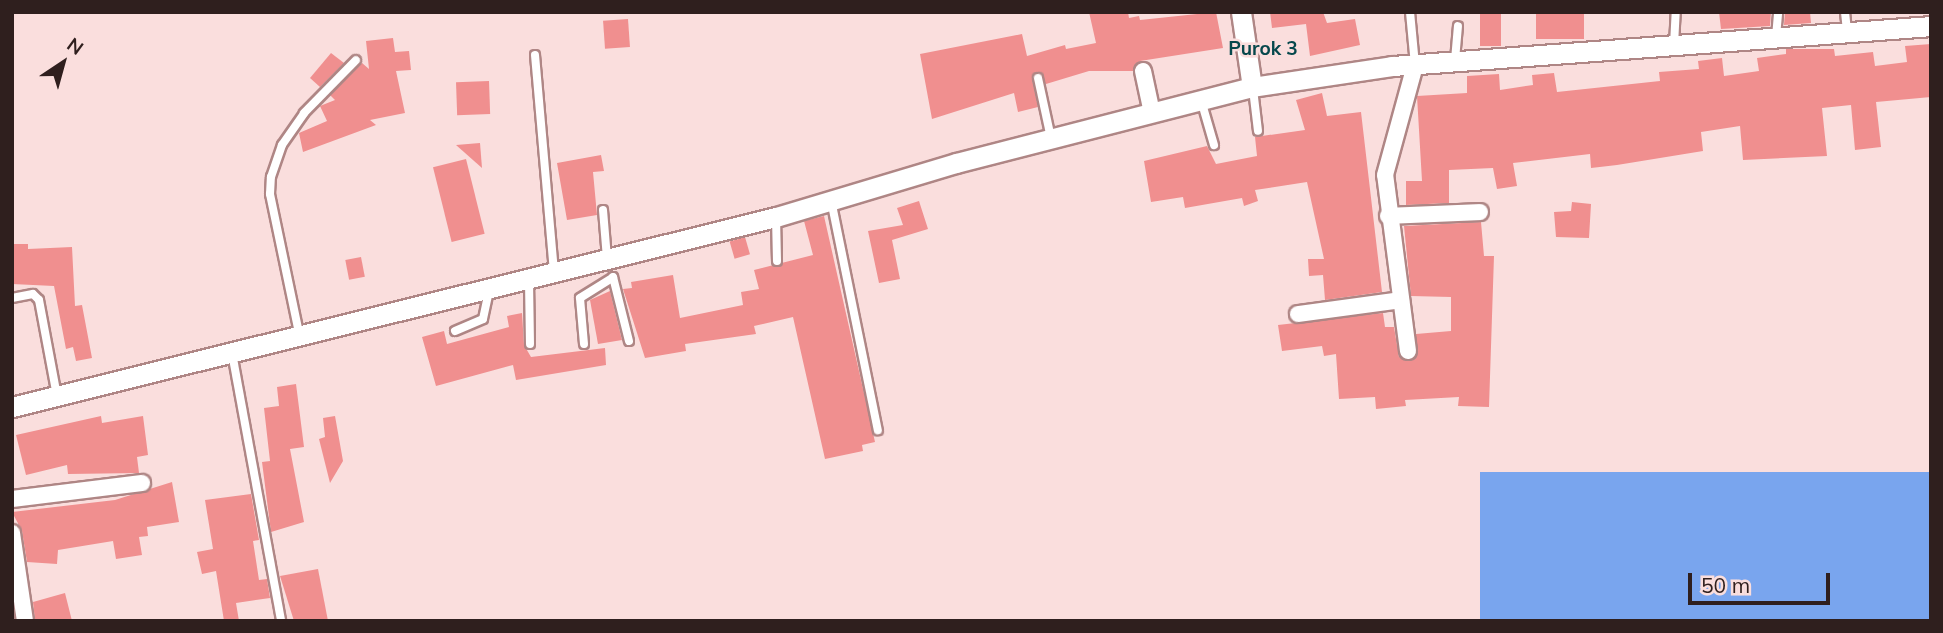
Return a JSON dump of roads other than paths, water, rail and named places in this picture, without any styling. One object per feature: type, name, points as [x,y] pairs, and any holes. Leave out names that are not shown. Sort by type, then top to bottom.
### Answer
[{"type":"street","points":[[1241,12],[1252,87]]},
{"type":"street","points":[[12,407],[299,333],[776,217],[1051,138],[1252,87],[1415,65],[1848,34],[1918,22]]},
{"type":"street","points":[[1408,351],[1388,216],[1385,175],[1415,65]]},
{"type":"street","points":[[1143,71],[1152,113]]},
{"type":"street","points":[[1388,216],[1480,212]]},
{"type":"street","points":[[1298,314],[1401,300]]},
{"type":"street","points":[[12,499],[142,483]]},
{"type":"street","points":[[12,533],[25,621]]},
{"type":"lane","points":[[1410,12],[1415,65]]},
{"type":"lane","points":[[1674,48],[1676,12]]},
{"type":"lane","points":[[1776,40],[1778,12]]},
{"type":"lane","points":[[1845,12],[1848,34]]},
{"type":"lane","points":[[1455,62],[1458,26]]},
{"type":"lane","points":[[535,55],[554,272]]},
{"type":"lane","points":[[299,333],[270,194],[271,177],[282,145],[304,113],[356,60]]},
{"type":"lane","points":[[1038,78],[1051,138]]},
{"type":"lane","points":[[1252,87],[1258,131]]},
{"type":"lane","points":[[1201,100],[1214,145]]},
{"type":"lane","points":[[831,200],[878,430]]},
{"type":"lane","points":[[599,285],[603,210]]},
{"type":"lane","points":[[776,217],[776,261]]},
{"type":"lane","points":[[584,344],[580,298],[613,277],[618,282],[629,341]]},
{"type":"lane","points":[[529,278],[530,344]]},
{"type":"lane","points":[[455,331],[483,319],[489,287]]},
{"type":"lane","points":[[12,298],[33,294],[39,300],[57,396]]},
{"type":"lane","points":[[232,350],[281,621]]},
{"type":"water","points":[[1480,472],[1931,472],[1931,621],[1480,621]]},
{"type":"district","name":"Purok 3","points":[[1263,49]]}]
